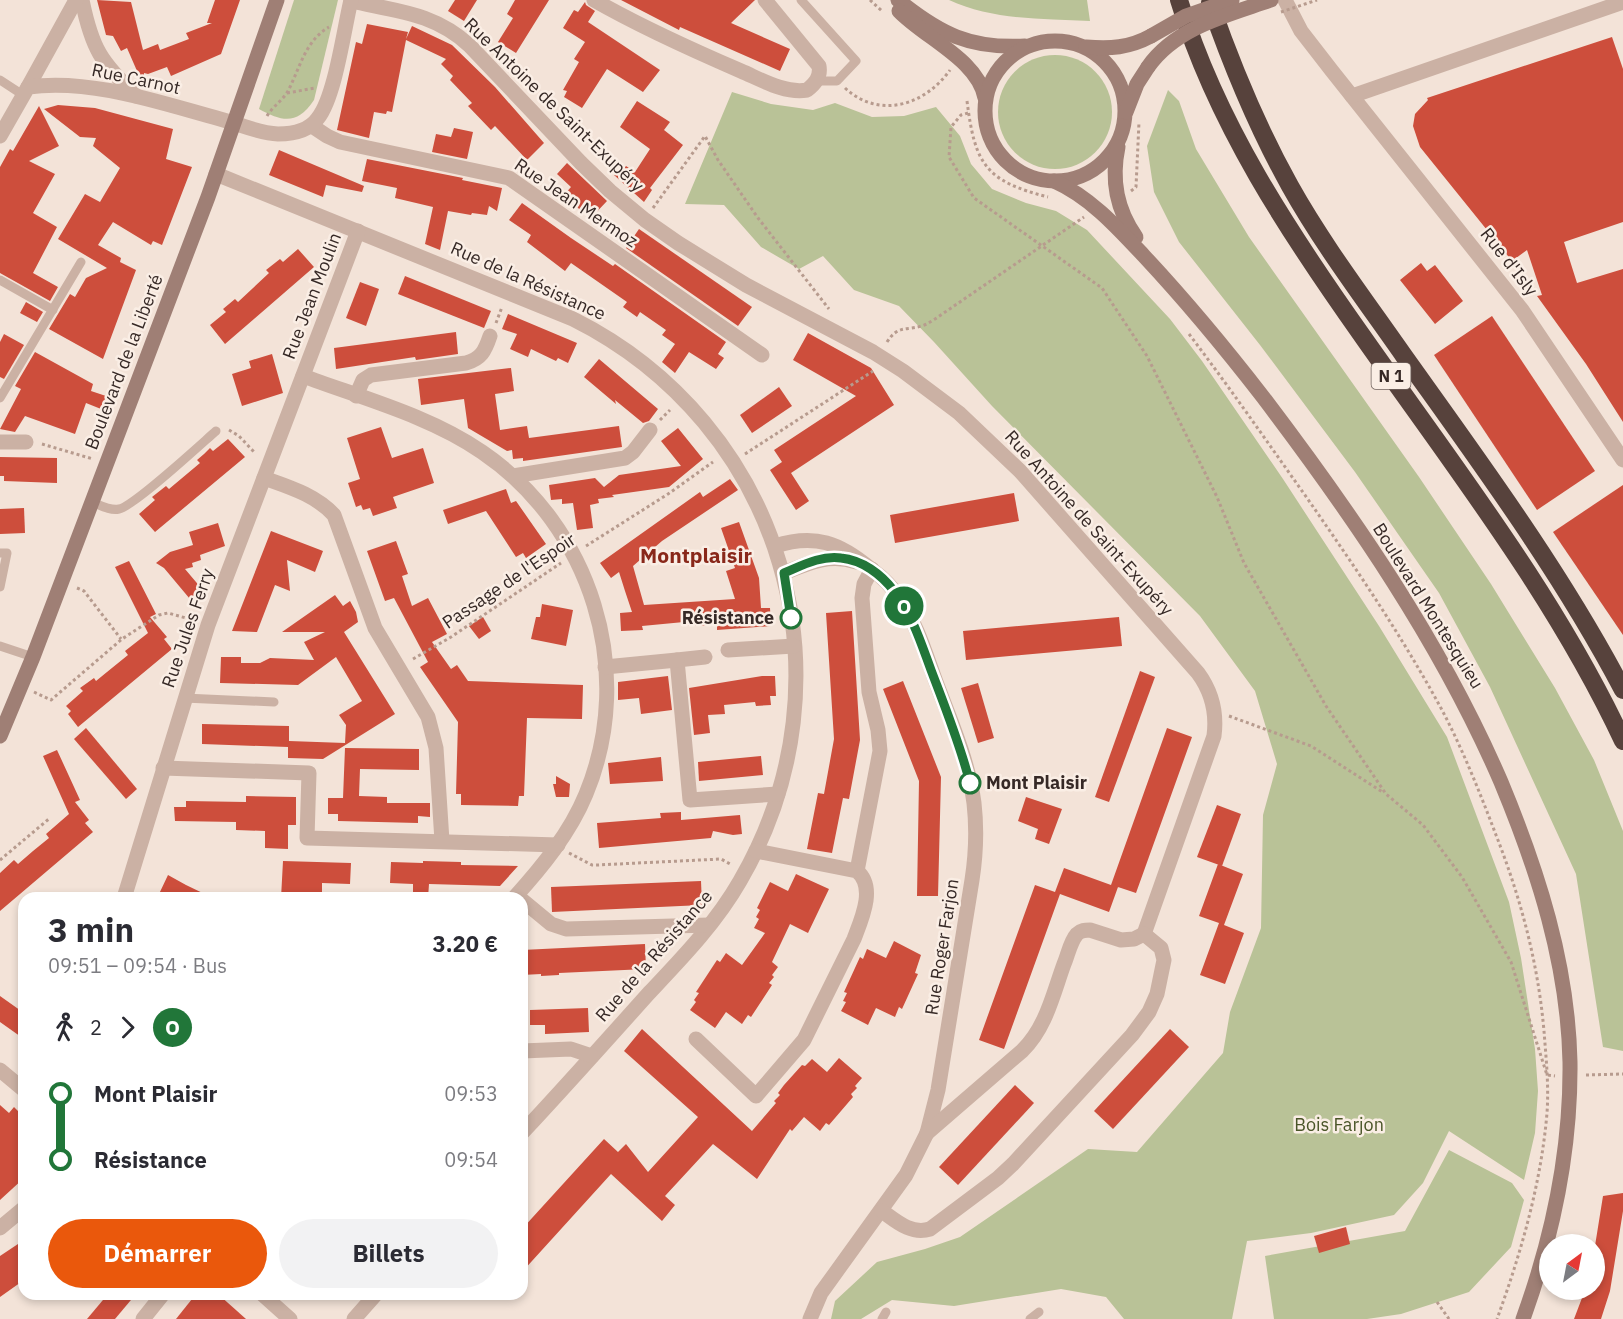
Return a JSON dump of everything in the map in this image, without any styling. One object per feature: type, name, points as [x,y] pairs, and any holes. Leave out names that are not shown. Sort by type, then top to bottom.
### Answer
[{"type":"highway","name":"N 1","points":[[1179,0],[1188,28],[1215,92],[1277,210],[1317,272],[1534,581],[1578,653],[1623,741]]},
{"type":"highway","name":"N 1","points":[[1209,0],[1248,101],[1301,204],[1348,276],[1545,557],[1582,615],[1623,690]]},
{"type":"main road","name":"Boulevard de la Liberté","points":[[0,736],[33,657],[216,174],[277,0]]},
{"type":"main road","points":[[888,0],[916,27],[969,67],[980,82],[986,99]]},
{"type":"main road","points":[[897,0],[937,27],[971,43],[1004,47],[1056,41],[1083,47],[1110,49],[1133,45],[1186,16],[1232,0]]},
{"type":"main road","points":[[1028,46],[1013,54],[1000,67],[991,82],[986,99],[986,126],[1001,155],[1013,167],[1027,175],[1054,181],[1075,178],[1094,169],[1110,154],[1120,135],[1125,114],[1137,84],[1155,57],[1198,27],[1271,0]]},
{"type":"main road","points":[[1083,47],[1099,57],[1114,74],[1122,91],[1125,114]]},
{"type":"main road","name":"Boulevard Montesquieu","points":[[1120,135],[1114,171],[1119,206],[1130,229],[1166,279]]},
{"type":"main road","name":"Boulevard Montesquieu","points":[[1054,181],[1071,189],[1101,212],[1166,279],[1244,372],[1311,462],[1405,599],[1466,706],[1516,819],[1545,902],[1555,946],[1566,1008],[1570,1076],[1567,1131],[1558,1199],[1544,1255],[1523,1319]]},
{"type":"street","points":[[0,136],[76,0]]},
{"type":"street","points":[[82,0],[89,33],[97,50],[109,69],[136,96]]},
{"type":"street","points":[[312,126],[324,111],[351,0]]},
{"type":"street","name":"Rue Antoine de Saint-Exupéry","points":[[351,0],[415,14],[453,32],[470,46],[581,163],[645,220],[746,285],[884,359],[959,413],[1014,465],[1198,674],[1207,686],[1215,711],[1212,746],[1144,934]]},
{"type":"street","points":[[594,0],[689,49],[778,86],[800,91],[807,90],[816,81],[820,71],[819,66],[765,0]]},
{"type":"street","name":"Rue d'Isly","points":[[1285,0],[1306,37],[1522,310],[1623,460]]},
{"type":"street","points":[[1352,96],[1586,6],[1623,2]]},
{"type":"street","name":"Rue Carnot","points":[[25,91],[42,85],[70,86],[136,96],[259,131],[291,133],[312,126]]},
{"type":"street","name":"Rue Jean Mermoz","points":[[312,126],[340,142],[509,178],[762,355]]},
{"type":"street","name":"Rue de la Résistance","points":[[216,174],[573,319],[606,337],[635,357],[682,398],[730,457],[759,508],[784,573],[794,646],[793,714],[787,757],[778,794],[756,851],[710,925],[528,1126]]},
{"type":"street","name":"Rue Jean Moulin","points":[[303,376],[358,231]]},
{"type":"street","points":[[356,396],[363,380],[371,375],[477,360],[485,351],[490,336]]},
{"type":"street","points":[[303,376],[443,429],[484,453],[513,476],[547,513],[573,554],[593,596],[602,635],[605,667],[604,726],[599,755],[586,795],[558,845],[523,892]]},
{"type":"street","name":"Rue Jules Ferry","points":[[126,892],[208,624],[303,376]]},
{"type":"street","points":[[513,476],[625,458],[639,446],[650,430]]},
{"type":"street","points":[[0,442],[26,442]]},
{"type":"street","points":[[267,471],[309,495],[334,515],[375,628],[428,717],[434,737],[439,771],[442,841]]},
{"type":"street","name":"Rue Roger Farjon","points":[[775,546],[799,540],[826,542],[845,549],[872,569],[894,590],[914,624],[944,703],[966,769],[974,802],[976,847],[972,880],[940,1079],[927,1133],[906,1176],[821,1293],[810,1319]]},
{"type":"street","name":"Rue Roger Farjon","points":[[784,573],[828,557],[849,559],[872,569]]},
{"type":"street","points":[[857,871],[880,751],[869,692],[862,598],[864,584],[872,569]]},
{"type":"street","points":[[728,650],[794,646]]},
{"type":"street","points":[[605,667],[705,657]]},
{"type":"street","points":[[677,660],[690,800],[778,794]]},
{"type":"street","points":[[163,768],[309,773],[307,838],[558,845]]},
{"type":"street","points":[[696,1040],[756,1096],[804,1040],[854,939],[862,915],[867,888],[864,878],[857,871],[756,851]]},
{"type":"street","points":[[528,905],[551,924],[566,929],[710,925]]},
{"type":"street","points":[[882,1211],[912,1230],[930,1229],[1013,1164],[1132,1035],[1149,1012],[1157,994],[1164,960],[1161,948],[1144,934],[1127,941],[1090,930],[1078,934],[1071,946],[1044,1020],[1035,1038],[927,1133]]},
{"type":"street","points":[[528,1051],[571,1049],[592,1056]]},
{"type":"street","points":[[0,1070],[18,1085]]},
{"type":"street","points":[[0,1228],[18,1213]]},
{"type":"street","points":[[143,1319],[159,1300]]},
{"type":"street","points":[[269,1300],[290,1319]]},
{"type":"street","points":[[354,1319],[371,1300]]},
{"type":"lane","points":[[801,0],[856,61],[837,81],[816,81]]},
{"type":"lane","points":[[0,80],[25,91]]},
{"type":"lane","points":[[0,398],[81,262]]},
{"type":"lane","points":[[0,280],[53,310]]},
{"type":"lane","points":[[92,502],[111,509],[122,508],[216,431]]},
{"type":"lane","points":[[0,553],[7,554],[0,586]]},
{"type":"lane","points":[[0,646],[33,657]]},
{"type":"lane","points":[[184,698],[274,702]]},
{"type":"lane","points":[[1030,1319],[1039,1312]]},
{"type":"path","points":[[259,131],[271,111],[287,93],[309,45],[319,32],[346,23]]},
{"type":"path","points":[[837,81],[852,94],[870,103],[878,106],[898,106],[920,99],[929,93],[944,80],[953,67]]},
{"type":"path","points":[[287,93],[332,84]]},
{"type":"path","points":[[966,96],[970,127],[976,149],[991,170],[1015,187],[1056,200]]},
{"type":"path","points":[[968,113],[961,115],[951,127],[950,157],[974,198],[1102,288],[1147,356],[1217,497],[1244,563],[1326,705],[1386,794]]},
{"type":"path","points":[[1127,194],[1136,187],[1137,137],[1141,113]]},
{"type":"path","points":[[645,220],[705,136],[718,160],[758,219],[827,306],[839,333]]},
{"type":"path","points":[[887,342],[899,330],[921,326],[934,319],[1085,217],[1077,212]]},
{"type":"path","points":[[490,336],[508,292]]},
{"type":"path","points":[[1184,328],[1264,437],[1396,630],[1449,724],[1490,818],[1520,899],[1542,1011],[1547,1076],[1547,1114],[1531,1211],[1497,1319]]},
{"type":"path","points":[[730,457],[777,432],[879,368],[884,359]]},
{"type":"path","points":[[650,430],[682,398]]},
{"type":"path","points":[[216,431],[225,429],[235,433],[260,458],[267,471]]},
{"type":"path","points":[[26,442],[50,445],[106,464]]},
{"type":"path","name":"Passage de l'Espoir","points":[[397,667],[451,637],[573,554],[730,457]]},
{"type":"path","points":[[62,581],[84,591],[122,639]]},
{"type":"path","points":[[21,687],[51,700],[122,639],[163,613],[208,624]]},
{"type":"path","points":[[1215,711],[1311,746],[1386,794],[1423,825],[1462,877],[1511,962],[1547,1076]]},
{"type":"path","points":[[0,860],[50,818]]},
{"type":"path","points":[[558,845],[592,865],[721,859],[745,872]]},
{"type":"path","points":[[1570,1076],[1623,1074]]},
{"type":"path","points":[[1437,1302],[1449,1319]]},
{"type":"green space","points":[[294,0],[338,0],[314,100],[302,114],[289,119],[275,117],[259,109]]},
{"type":"green space","points":[[949,0],[1087,0],[1090,21],[1000,15],[965,7]]},
{"type":"green space","points":[[1055,55],[1077,60],[1095,72],[1107,90],[1112,112],[1107,134],[1095,152],[1077,164],[1055,169],[1033,164],[1015,152],[1003,134],[998,112],[1003,90],[1015,72],[1033,60]]},
{"type":"green space","points":[[1168,90],[1179,101],[1196,149],[1249,237],[1419,477],[1491,584],[1555,688],[1594,760],[1623,831],[1623,1051],[1603,1047],[1576,874],[1490,687],[1439,593],[1355,472],[1179,242],[1154,192],[1147,146]]},
{"type":"green space","name":"Bois Farjon","points":[[732,92],[771,104],[813,110],[835,103],[872,117],[904,116],[936,107],[960,136],[971,164],[992,189],[1026,203],[1056,211],[1087,230],[1170,319],[1202,361],[1283,479],[1379,626],[1447,737],[1509,902],[1521,958],[1535,1049],[1538,1091],[1535,1133],[1524,1180],[1449,1131],[1423,1183],[1394,1215],[1311,1233],[1247,1241],[1232,1319],[1124,1319],[1106,1297],[1061,1289],[954,1306],[892,1300],[861,1319],[831,1319],[835,1301],[877,1262],[960,1237],[1088,1149],[1137,1152],[1223,1053],[1230,1012],[1261,928],[1263,815],[1277,764],[1255,691],[1200,616],[992,406],[899,306],[854,290],[823,256],[799,269],[761,247],[724,205],[685,204]]},
{"type":"green space","points":[[1449,1150],[1512,1183],[1524,1200],[1511,1247],[1469,1292],[1401,1314],[1367,1319],[1274,1319],[1265,1256],[1405,1231]]},
{"type":"building","points":[[97,0],[131,2],[143,50],[158,44],[160,50],[189,39],[186,33],[212,23],[207,23],[215,0],[240,0],[221,54],[171,76],[167,67],[148,74],[144,73],[144,87],[127,48],[121,51],[113,36],[106,35]]},
{"type":"building","points":[[455,0],[477,0],[464,21],[448,11]]},
{"type":"building","points":[[515,0],[549,0],[516,53],[498,42],[513,18],[507,14]]},
{"type":"building","points":[[621,0],[755,0],[731,23],[790,49],[780,71],[680,27],[679,30]]},
{"type":"building","points":[[585,2],[595,11],[588,22],[660,70],[643,92],[607,69],[582,108],[564,97],[567,91],[563,90],[579,62],[574,59],[585,42],[563,28],[574,10],[578,12]]},
{"type":"building","points":[[367,24],[408,32],[406,39],[412,26],[452,45],[495,87],[544,143],[527,160],[495,126],[491,130],[468,106],[472,103],[450,80],[453,76],[441,64],[446,59],[406,40],[392,112],[387,111],[386,114],[374,112],[369,138],[337,130],[356,42],[362,44]]},
{"type":"building","points":[[1612,37],[1623,69],[1623,222],[1564,242],[1577,283],[1623,269],[1623,422],[1586,364],[1537,296],[1542,295],[1527,250],[1512,261],[1420,147],[1413,126],[1415,114],[1428,100],[1427,98]]},
{"type":"building","points":[[637,101],[670,122],[664,130],[683,145],[650,188],[652,190],[644,202],[614,175],[619,167],[623,170],[626,166],[635,172],[650,149],[620,127]]},
{"type":"building","points":[[58,105],[95,108],[173,129],[166,159],[192,167],[162,245],[153,241],[151,245],[113,222],[98,245],[121,258],[120,262],[136,270],[103,359],[49,329],[70,294],[75,297],[86,278],[107,268],[58,239],[85,194],[100,202],[120,168],[93,146],[96,138],[80,137],[44,109]]},
{"type":"building","points":[[39,106],[59,146],[29,161],[55,174],[33,213],[57,227],[33,273],[58,287],[50,301],[0,273],[0,167],[10,149],[13,151]]},
{"type":"building","points":[[454,128],[473,132],[467,159],[432,152],[436,134],[451,137]]},
{"type":"building","points":[[279,150],[364,186],[362,192],[326,185],[323,197],[269,175]]},
{"type":"building","points":[[367,159],[502,188],[497,211],[489,206],[487,215],[448,211],[440,250],[425,244],[433,207],[395,198],[397,188],[362,181]]},
{"type":"building","points":[[567,163],[607,201],[590,219],[564,195],[571,187],[557,174]]},
{"type":"building","points":[[522,203],[613,266],[615,264],[726,342],[718,354],[724,358],[716,369],[689,352],[675,373],[662,362],[675,344],[662,335],[666,330],[640,312],[637,317],[623,307],[627,302],[571,263],[565,271],[527,242],[531,235],[509,220]]},
{"type":"building","points":[[639,229],[752,307],[738,326],[626,248]]},
{"type":"building","points":[[298,249],[314,267],[225,344],[210,325],[226,312],[223,309],[235,299],[238,302],[269,273],[266,270],[280,259],[283,262]]},
{"type":"building","points":[[1421,263],[1427,271],[1435,265],[1463,301],[1435,324],[1400,280]]},
{"type":"building","points":[[405,276],[491,311],[484,328],[398,294]]},
{"type":"building","points":[[360,282],[379,289],[366,326],[346,318]]},
{"type":"building","points":[[26,302],[43,312],[37,322],[20,313]]},
{"type":"building","points":[[508,314],[577,343],[568,363],[558,358],[556,361],[531,349],[528,357],[510,349],[517,334],[502,329]]},
{"type":"building","points":[[1492,316],[1595,471],[1537,510],[1434,355]]},
{"type":"building","points":[[456,332],[458,354],[416,360],[415,357],[336,369],[334,348]]},
{"type":"building","points":[[808,333],[871,368],[894,405],[791,473],[809,501],[796,510],[770,470],[782,462],[774,450],[856,396],[793,360]]},
{"type":"building","points":[[4,334],[24,345],[4,379],[0,377],[0,342]]},
{"type":"building","points":[[35,352],[93,384],[91,391],[106,396],[101,409],[86,403],[75,434],[25,416],[15,432],[0,429],[21,389],[15,386]]},
{"type":"building","points":[[272,354],[283,393],[242,406],[232,374],[251,368],[249,361]]},
{"type":"building","points":[[599,359],[658,409],[649,421],[643,423],[584,377]]},
{"type":"building","points":[[511,368],[514,391],[495,394],[500,430],[527,426],[529,438],[619,426],[622,447],[523,461],[523,458],[513,459],[512,450],[507,451],[468,428],[464,399],[421,405],[418,379]]},
{"type":"building","points":[[779,387],[792,406],[752,433],[740,415]]},
{"type":"building","points":[[381,427],[392,458],[423,448],[434,483],[393,497],[397,508],[373,516],[370,508],[363,510],[361,505],[356,507],[348,483],[360,479],[347,438]]},
{"type":"building","points":[[678,428],[703,459],[669,487],[598,499],[599,503],[590,505],[593,528],[577,530],[573,503],[562,504],[562,499],[551,500],[549,485],[595,478],[604,487],[619,475],[681,466],[661,441]]},
{"type":"building","points":[[228,439],[245,457],[155,532],[139,514],[155,500],[152,497],[166,486],[169,489],[200,463],[197,460],[210,448],[213,451]]},
{"type":"building","points":[[0,457],[57,458],[57,483],[4,481],[4,476],[0,476]]},
{"type":"building","points":[[730,479],[738,490],[662,541],[633,566],[644,605],[735,599],[726,571],[735,568],[721,528],[739,522],[759,578],[761,608],[770,608],[771,626],[717,630],[717,625],[684,626],[684,622],[642,626],[643,630],[621,631],[620,613],[632,612],[619,572],[611,578],[600,563],[700,492],[703,497]]},
{"type":"building","points":[[1623,485],[1623,635],[1553,532]]},
{"type":"building","points":[[506,489],[511,503],[516,501],[546,544],[526,558],[523,553],[516,557],[486,511],[448,524],[443,510]]},
{"type":"building","points":[[1014,493],[1019,521],[895,543],[890,515]]},
{"type":"building","points":[[24,508],[25,533],[0,534],[0,509]]},
{"type":"building","points":[[218,523],[225,546],[200,555],[201,560],[192,563],[193,567],[185,569],[207,595],[195,605],[164,568],[156,563],[170,552],[193,545],[189,532]]},
{"type":"building","points":[[271,531],[323,551],[315,572],[287,560],[290,591],[275,585],[257,632],[232,631]]},
{"type":"building","points":[[396,541],[408,574],[402,576],[412,606],[428,598],[447,634],[432,642],[451,669],[457,665],[468,681],[583,685],[582,719],[527,718],[524,796],[519,796],[518,806],[461,805],[461,794],[456,794],[458,722],[420,667],[428,662],[394,598],[385,601],[367,551]]},
{"type":"building","points":[[129,561],[156,614],[150,617],[167,637],[164,639],[172,649],[78,727],[68,714],[71,711],[66,706],[83,691],[80,688],[94,678],[96,681],[128,655],[125,651],[148,633],[115,567]]},
{"type":"building","points":[[335,595],[343,606],[350,601],[356,612],[358,622],[344,632],[395,714],[323,759],[288,758],[288,747],[202,744],[202,724],[289,726],[289,741],[345,743],[346,725],[339,715],[362,701],[336,657],[298,685],[220,683],[221,657],[241,657],[241,663],[260,663],[270,658],[314,660],[304,642],[325,632],[282,632]]},
{"type":"building","points":[[542,604],[573,610],[566,646],[531,639],[536,617],[540,617]]},
{"type":"building","points":[[852,611],[860,740],[849,799],[843,798],[832,853],[807,849],[818,793],[824,794],[834,739],[826,613]]},
{"type":"building","points":[[483,617],[491,631],[479,639],[469,626]]},
{"type":"building","points":[[1119,617],[1122,646],[966,660],[963,631]]},
{"type":"building","points":[[1140,671],[1155,677],[1109,802],[1095,797]]},
{"type":"building","points":[[668,676],[672,710],[641,714],[639,698],[618,700],[618,682]]},
{"type":"building","points":[[775,676],[776,696],[770,696],[771,705],[756,706],[755,702],[724,705],[725,714],[708,715],[710,733],[694,735],[689,688]]},
{"type":"building","points":[[903,681],[941,777],[938,896],[917,896],[919,781],[883,689]]},
{"type":"building","points":[[978,683],[994,738],[978,743],[961,688]]},
{"type":"building","points":[[86,728],[137,789],[126,799],[74,739]]},
{"type":"building","points":[[1167,728],[1192,737],[1136,893],[1118,887],[1109,912],[1060,894],[1004,1049],[979,1040],[1035,885],[1055,892],[1064,868],[1111,885]]},
{"type":"building","points":[[345,748],[419,749],[419,770],[360,769],[359,796],[387,797],[387,803],[430,803],[430,817],[418,816],[418,823],[338,821],[338,814],[328,814],[328,798],[343,798]]},
{"type":"building","points":[[57,750],[80,800],[75,802],[89,820],[85,823],[93,832],[22,892],[18,892],[18,896],[0,911],[0,873],[14,860],[18,864],[49,838],[46,834],[69,814],[43,756]]},
{"type":"building","points":[[761,756],[763,775],[699,781],[698,762]]},
{"type":"building","points":[[661,757],[663,781],[610,784],[608,763]]},
{"type":"building","points":[[556,776],[570,784],[569,797],[556,797],[553,784],[556,784]]},
{"type":"building","points":[[246,796],[296,797],[296,825],[288,825],[288,849],[265,848],[265,831],[236,830],[236,822],[175,821],[174,807],[186,807],[186,801],[246,802]]},
{"type":"building","points":[[1026,797],[1062,809],[1049,844],[1035,839],[1038,829],[1018,821]]},
{"type":"building","points":[[1217,805],[1241,814],[1222,866],[1197,857]]},
{"type":"building","points":[[681,812],[681,820],[740,815],[742,834],[733,835],[713,831],[711,838],[599,848],[597,823],[661,818],[660,813]]},
{"type":"building","points":[[283,861],[351,863],[350,884],[322,883],[322,892],[281,892]]},
{"type":"building","points":[[423,861],[461,862],[461,865],[518,866],[500,886],[429,884],[428,892],[413,892],[413,884],[390,883],[391,862],[423,863]]},
{"type":"building","points":[[1218,864],[1243,874],[1224,925],[1244,933],[1225,984],[1200,975],[1219,923],[1199,916]]},
{"type":"building","points":[[796,874],[829,889],[808,933],[790,924],[772,962],[778,967],[769,983],[772,985],[751,1017],[748,1015],[742,1024],[726,1012],[715,1028],[690,1010],[699,993],[696,992],[717,960],[720,962],[726,953],[742,965],[765,933],[754,928],[759,919],[756,917],[760,910],[757,908],[770,882],[788,891]]},
{"type":"building","points":[[168,875],[201,892],[160,892]]},
{"type":"building","points":[[701,881],[702,905],[552,912],[551,887]]},
{"type":"building","points":[[894,941],[921,955],[915,973],[918,974],[902,1009],[899,1007],[895,1017],[876,1008],[868,1025],[841,1011],[846,1002],[843,1001],[847,993],[844,992],[860,957],[863,959],[867,949],[886,958]]},
{"type":"building","points":[[645,944],[646,969],[541,976],[541,974],[528,975],[528,950]]},
{"type":"building","points":[[0,996],[18,1009],[18,1035],[0,1022]]},
{"type":"building","points":[[588,1008],[589,1032],[545,1034],[545,1025],[530,1025],[530,1010]]},
{"type":"building","points":[[642,1029],[752,1131],[776,1103],[774,1101],[780,1095],[778,1093],[784,1085],[802,1065],[805,1066],[812,1059],[827,1072],[839,1058],[862,1078],[851,1094],[853,1097],[829,1125],[826,1123],[820,1131],[804,1117],[792,1131],[790,1129],[757,1179],[713,1144],[665,1196],[675,1205],[662,1221],[611,1174],[528,1265],[528,1222],[604,1139],[618,1152],[626,1144],[648,1172],[698,1117],[624,1051]]},
{"type":"building","points":[[1170,1029],[1189,1047],[1113,1129],[1094,1111]]},
{"type":"building","points":[[1015,1085],[1034,1103],[958,1185],[939,1167]]},
{"type":"building","points":[[0,1105],[9,1113],[14,1107],[18,1111],[18,1184],[0,1200]]},
{"type":"building","points":[[1623,1193],[1623,1211],[1610,1291],[1601,1319],[1574,1319],[1581,1300],[1605,1300],[1605,1234],[1597,1234],[1603,1196]]},
{"type":"building","points":[[1346,1227],[1350,1244],[1319,1253],[1314,1236]]},
{"type":"building","points":[[18,1244],[18,1284],[0,1297],[0,1256]]},
{"type":"building","points":[[103,1300],[131,1300],[115,1319],[87,1319]]},
{"type":"building","points":[[191,1300],[225,1300],[246,1319],[176,1319]]},
{"type":"bus line","name":"O","points":[[791,618],[784,573],[803,565],[828,557],[843,558],[872,569],[887,582],[914,624],[944,703],[970,783]]},
{"type":"place","name":"Résistance","points":[[791,618]]},
{"type":"place","name":"Mont Plaisir","points":[[970,783]]},
{"type":"district","name":"Montplaisir","points":[[696,556]]}]
